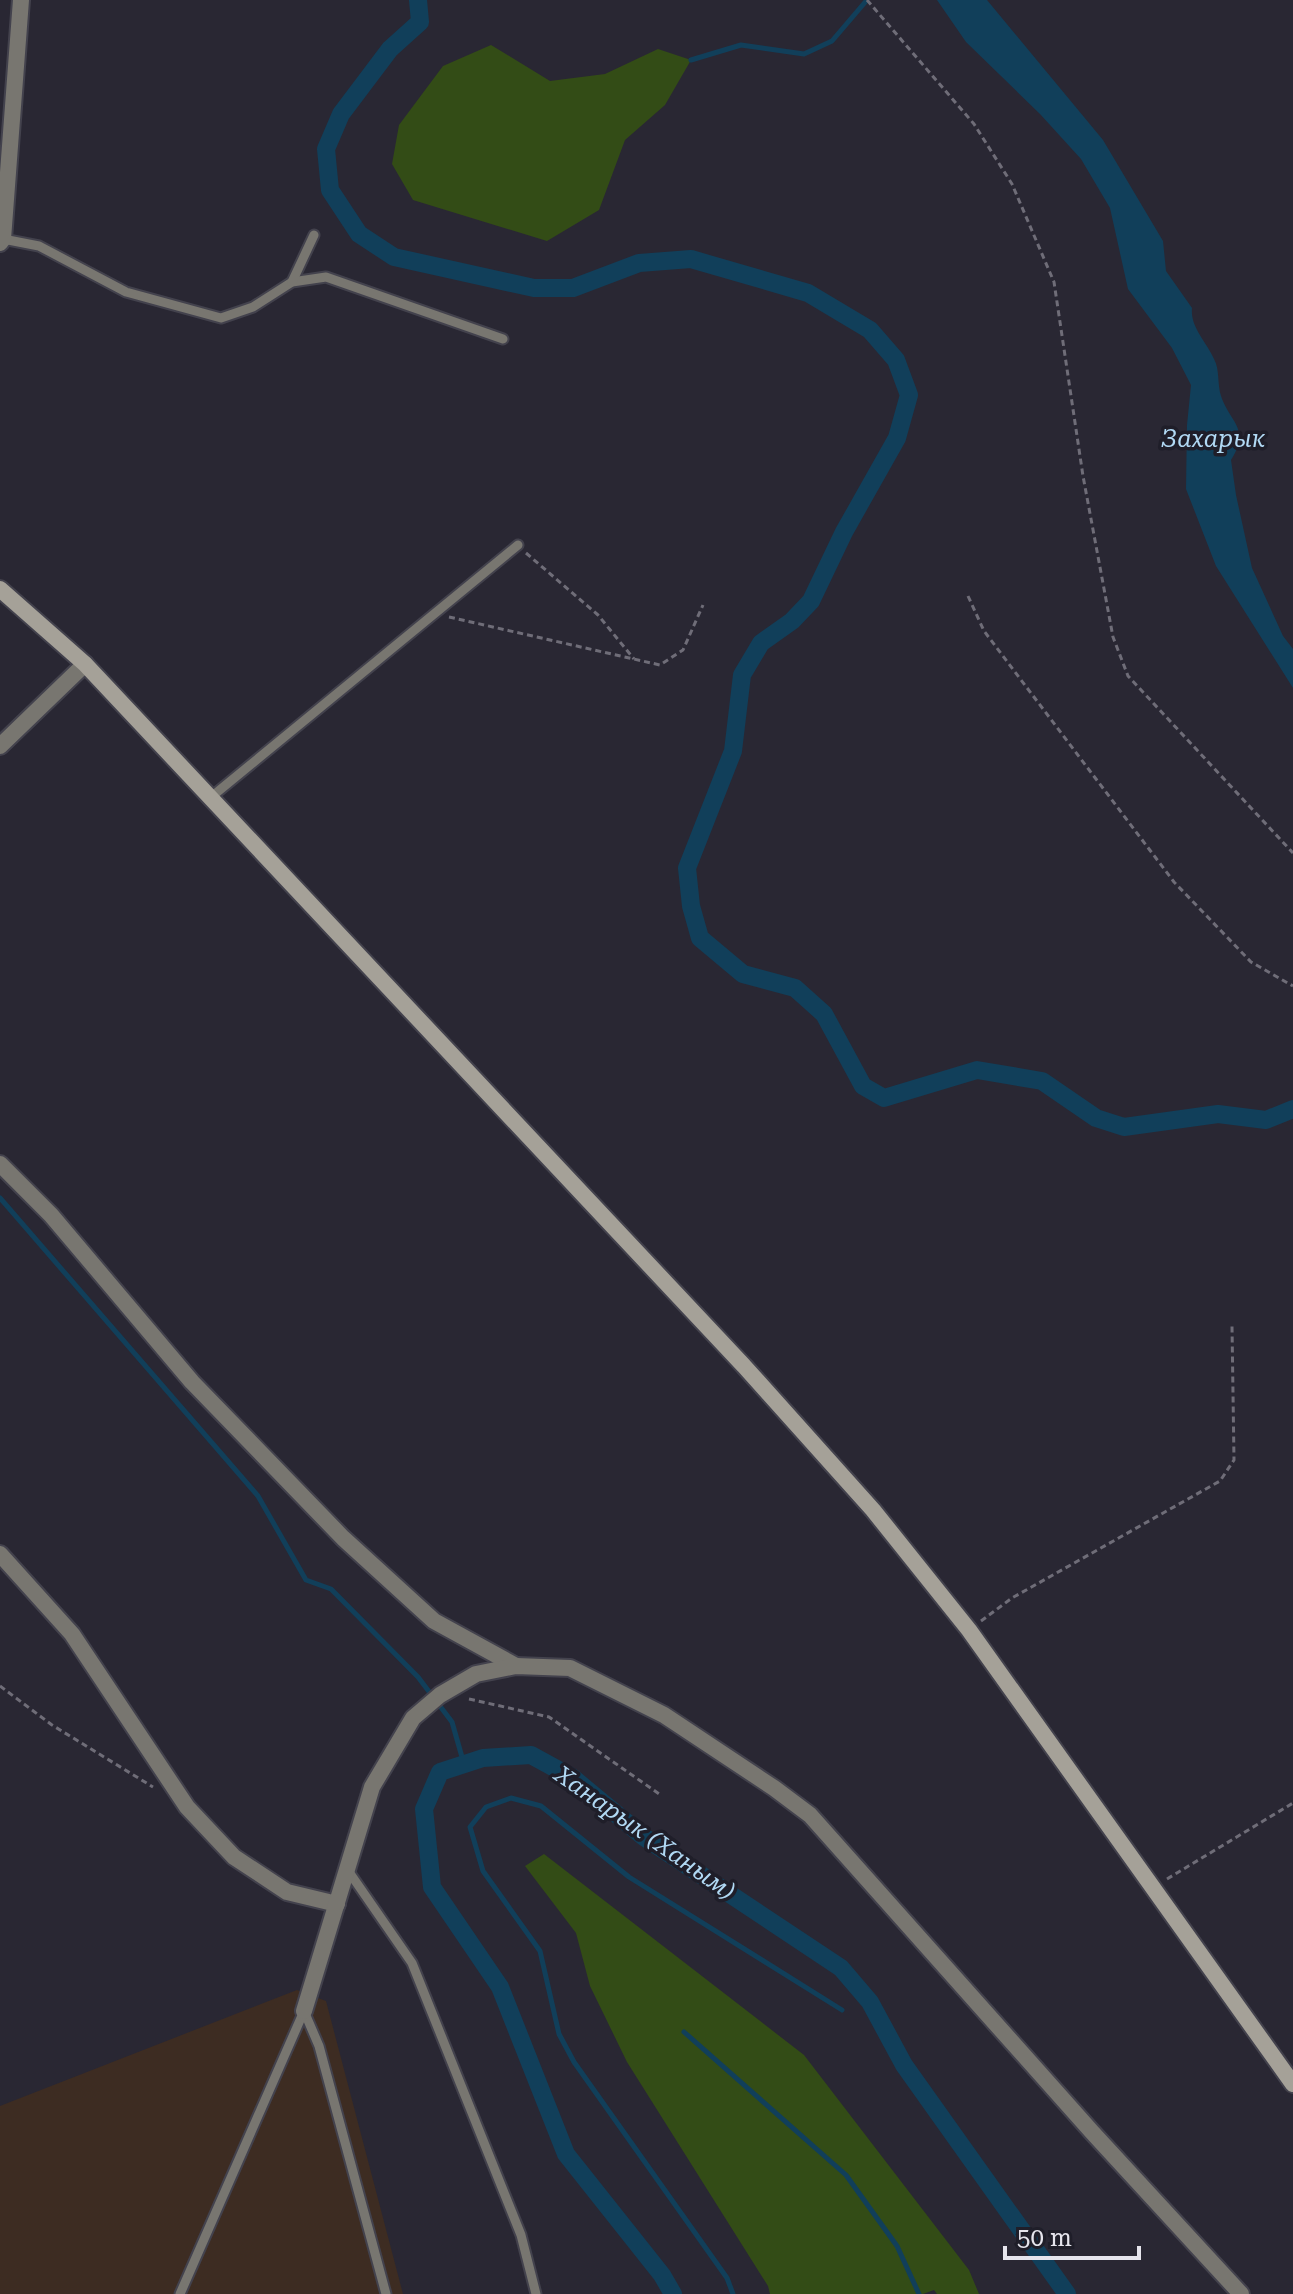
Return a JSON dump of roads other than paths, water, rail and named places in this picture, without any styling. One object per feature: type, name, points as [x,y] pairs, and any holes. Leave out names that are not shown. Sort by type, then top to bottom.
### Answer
[{"type":"main road","points":[[0,589],[85,664],[744,1366],[873,1510],[969,1630],[1293,2084]]},
{"type":"street","points":[[1,241],[21,0]]},
{"type":"street","points":[[0,746],[85,664]]},
{"type":"street","points":[[0,1164],[51,1215],[192,1382],[343,1538],[434,1621],[516,1666]]},
{"type":"street","points":[[0,1554],[72,1634],[187,1807],[234,1857],[287,1892],[337,1904]]},
{"type":"street","points":[[304,2011],[372,1787],[413,1718],[440,1695],[476,1674],[516,1666],[570,1668],[664,1715],[810,1815],[1092,2132],[1241,2294]]},
{"type":"lane","points":[[292,282],[314,235]]},
{"type":"lane","points":[[1,241],[39,246],[126,292],[221,318],[253,307],[292,282],[326,277],[503,339]]},
{"type":"lane","points":[[210,798],[518,545]]},
{"type":"lane","points":[[347,1869],[412,1963],[521,2235],[536,2294]]},
{"type":"lane","points":[[180,2294],[304,2011]]},
{"type":"lane","points":[[304,2011],[319,2046],[386,2294]]},
{"type":"water","name":"Захарык","points":[[937,0],[987,0],[1103,140],[1163,241],[1166,271],[1192,308],[1196,328],[1216,363],[1221,396],[1237,426],[1239,440],[1231,460],[1236,495],[1252,568],[1283,636],[1293,649],[1293,688],[1216,566],[1186,489],[1191,385],[1172,348],[1128,289],[1110,208],[1081,159],[966,42]]},
{"type":"waterway","name":"Ханарык (Ханым)","points":[[418,0],[420,22],[390,49],[341,114],[326,149],[330,190],[359,234],[394,257],[534,288],[573,288],[639,263],[691,259],[808,293],[870,330],[896,360],[909,395],[897,438],[844,532],[811,601],[792,621],[761,643],[742,675],[733,751],[687,868],[691,906],[700,938],[743,974],[795,988],[824,1014],[863,1086],[884,1098],[977,1070],[1042,1081],[1096,1118],[1124,1127],[1218,1114],[1266,1120],[1293,1109]]},
{"type":"waterway","points":[[691,60],[741,45],[804,54],[832,41],[867,0]]},
{"type":"waterway","points":[[0,1198],[258,1496],[306,1580],[331,1589],[418,1677],[452,1722],[464,1764]]},
{"type":"waterway","name":"Ханарык (Ханым)","points":[[673,2294],[662,2275],[566,2154],[500,1987],[432,1887],[424,1809],[440,1772],[483,1758],[531,1755],[573,1778],[644,1837],[841,1968],[870,2002],[904,2065],[1067,2294]]},
{"type":"waterway","points":[[733,2294],[727,2278],[574,2062],[559,2034],[540,1951],[483,1871],[470,1827],[486,1807],[511,1798],[541,1806],[629,1877],[842,2010]]},
{"type":"waterway","points":[[684,2032],[846,2175],[897,2246],[919,2294]]}]
